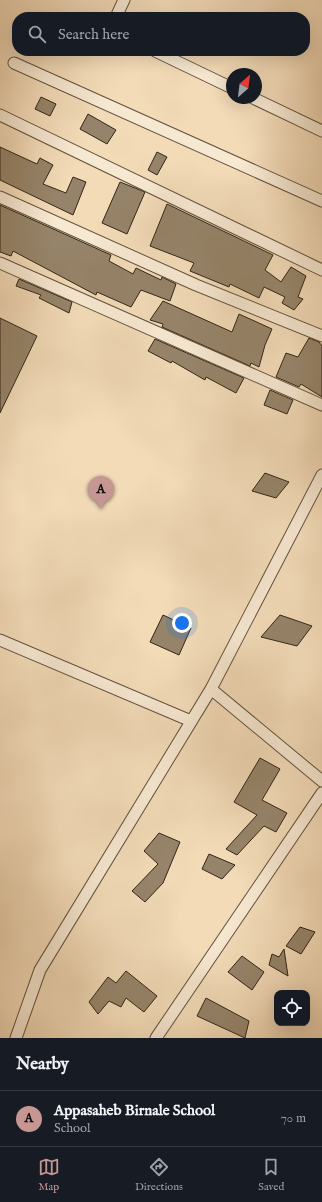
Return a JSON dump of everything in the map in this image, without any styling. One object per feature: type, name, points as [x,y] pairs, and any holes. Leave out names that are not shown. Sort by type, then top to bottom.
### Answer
[{"type":"street","points":[[118,12],[123,0]]},
{"type":"street","points":[[165,56],[226,85]]},
{"type":"street","points":[[14,63],[322,202]]},
{"type":"street","points":[[262,102],[322,131]]},
{"type":"street","points":[[0,115],[322,270]]},
{"type":"street","points":[[0,197],[196,285],[322,336]]},
{"type":"street","points":[[0,263],[322,405]]},
{"type":"street","points":[[16,1038],[40,970],[211,689],[322,475]]},
{"type":"street","points":[[0,640],[191,721]]},
{"type":"street","points":[[211,689],[322,781]]},
{"type":"street","points":[[156,1038],[322,793]]},
{"type":"building","points":[[41,97],[56,104],[50,116],[35,109]]},
{"type":"building","points":[[88,114],[116,130],[107,144],[80,129]]},
{"type":"building","points":[[0,147],[37,164],[40,158],[53,165],[43,184],[66,193],[73,177],[86,182],[73,215],[0,180]]},
{"type":"building","points":[[157,152],[167,157],[157,175],[148,170]]},
{"type":"building","points":[[120,182],[145,192],[127,234],[102,223]]},
{"type":"building","points":[[167,204],[273,255],[265,270],[281,282],[291,267],[306,276],[298,297],[303,299],[294,310],[282,303],[285,297],[264,287],[259,298],[230,284],[229,287],[190,271],[194,263],[150,246]]},
{"type":"building","points":[[0,205],[111,255],[109,261],[133,274],[136,268],[161,280],[162,277],[176,284],[170,301],[141,290],[131,307],[97,292],[96,295],[13,251],[11,256],[0,252]]},
{"type":"building","points":[[19,279],[72,302],[69,313],[39,298],[41,295],[16,286]]},
{"type":"building","points":[[163,301],[232,332],[239,314],[272,329],[265,345],[259,367],[251,363],[250,366],[162,327],[163,324],[150,320]]},
{"type":"building","points":[[0,318],[37,336],[0,413]]},
{"type":"building","points":[[309,338],[319,342],[322,346],[322,397],[301,384],[299,387],[276,377],[286,353],[298,357]]},
{"type":"building","points":[[155,339],[244,378],[236,393],[206,377],[205,380],[172,361],[171,363],[148,351]]},
{"type":"building","points":[[270,390],[293,400],[287,414],[264,405]]},
{"type":"building","points":[[265,473],[289,482],[276,498],[252,491]]},
{"type":"building","points":[[163,615],[191,628],[179,655],[150,642]]},
{"type":"building","points":[[280,615],[312,626],[297,646],[261,637]]},
{"type":"building","points":[[260,758],[280,769],[262,800],[287,813],[276,832],[264,826],[237,855],[226,849],[257,815],[234,802]]},
{"type":"building","points":[[159,833],[180,842],[163,883],[145,902],[132,891],[158,864],[144,851]]},
{"type":"building","points":[[209,854],[235,865],[222,879],[202,869]]},
{"type":"building","points":[[300,927],[315,932],[301,954],[286,946]]},
{"type":"building","points":[[284,949],[288,976],[269,965],[272,954],[279,957]]},
{"type":"building","points":[[242,956],[264,972],[252,990],[228,972]]},
{"type":"building","points":[[126,971],[157,996],[144,1012],[126,998],[121,1007],[109,1001],[98,1014],[89,1002],[108,977],[116,983]]},
{"type":"building","points":[[206,998],[249,1021],[245,1038],[197,1016]]},
{"type":"place","name":"Appasaheb Birnale School","points":[[101,509]]}]
